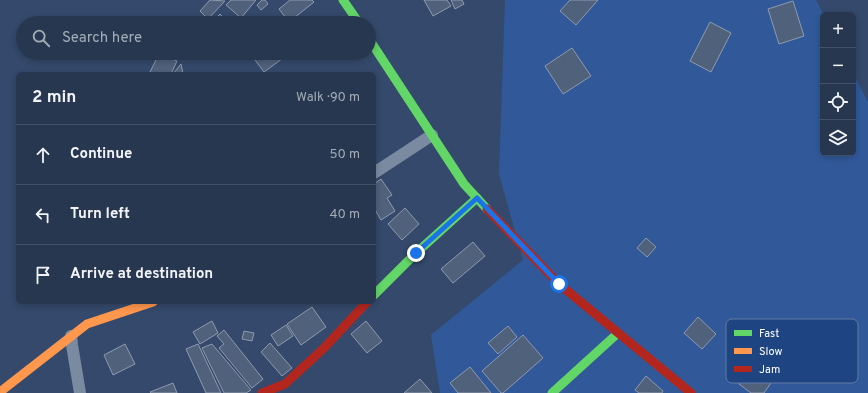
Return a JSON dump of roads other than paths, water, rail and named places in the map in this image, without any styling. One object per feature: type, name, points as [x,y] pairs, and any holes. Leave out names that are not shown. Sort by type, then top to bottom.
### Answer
[{"type":"street","points":[[343,0],[354,16]]},
{"type":"street","points":[[376,50],[464,184],[559,284],[691,393]]},
{"type":"street","points":[[376,172],[432,136]]},
{"type":"street","points":[[376,293],[416,253],[477,198]]},
{"type":"street","points":[[0,392],[87,324],[147,304]]},
{"type":"street","points":[[262,393],[285,384],[324,348],[366,304]]},
{"type":"street","points":[[552,393],[618,333]]},
{"type":"street","points":[[71,336],[80,393]]}]
